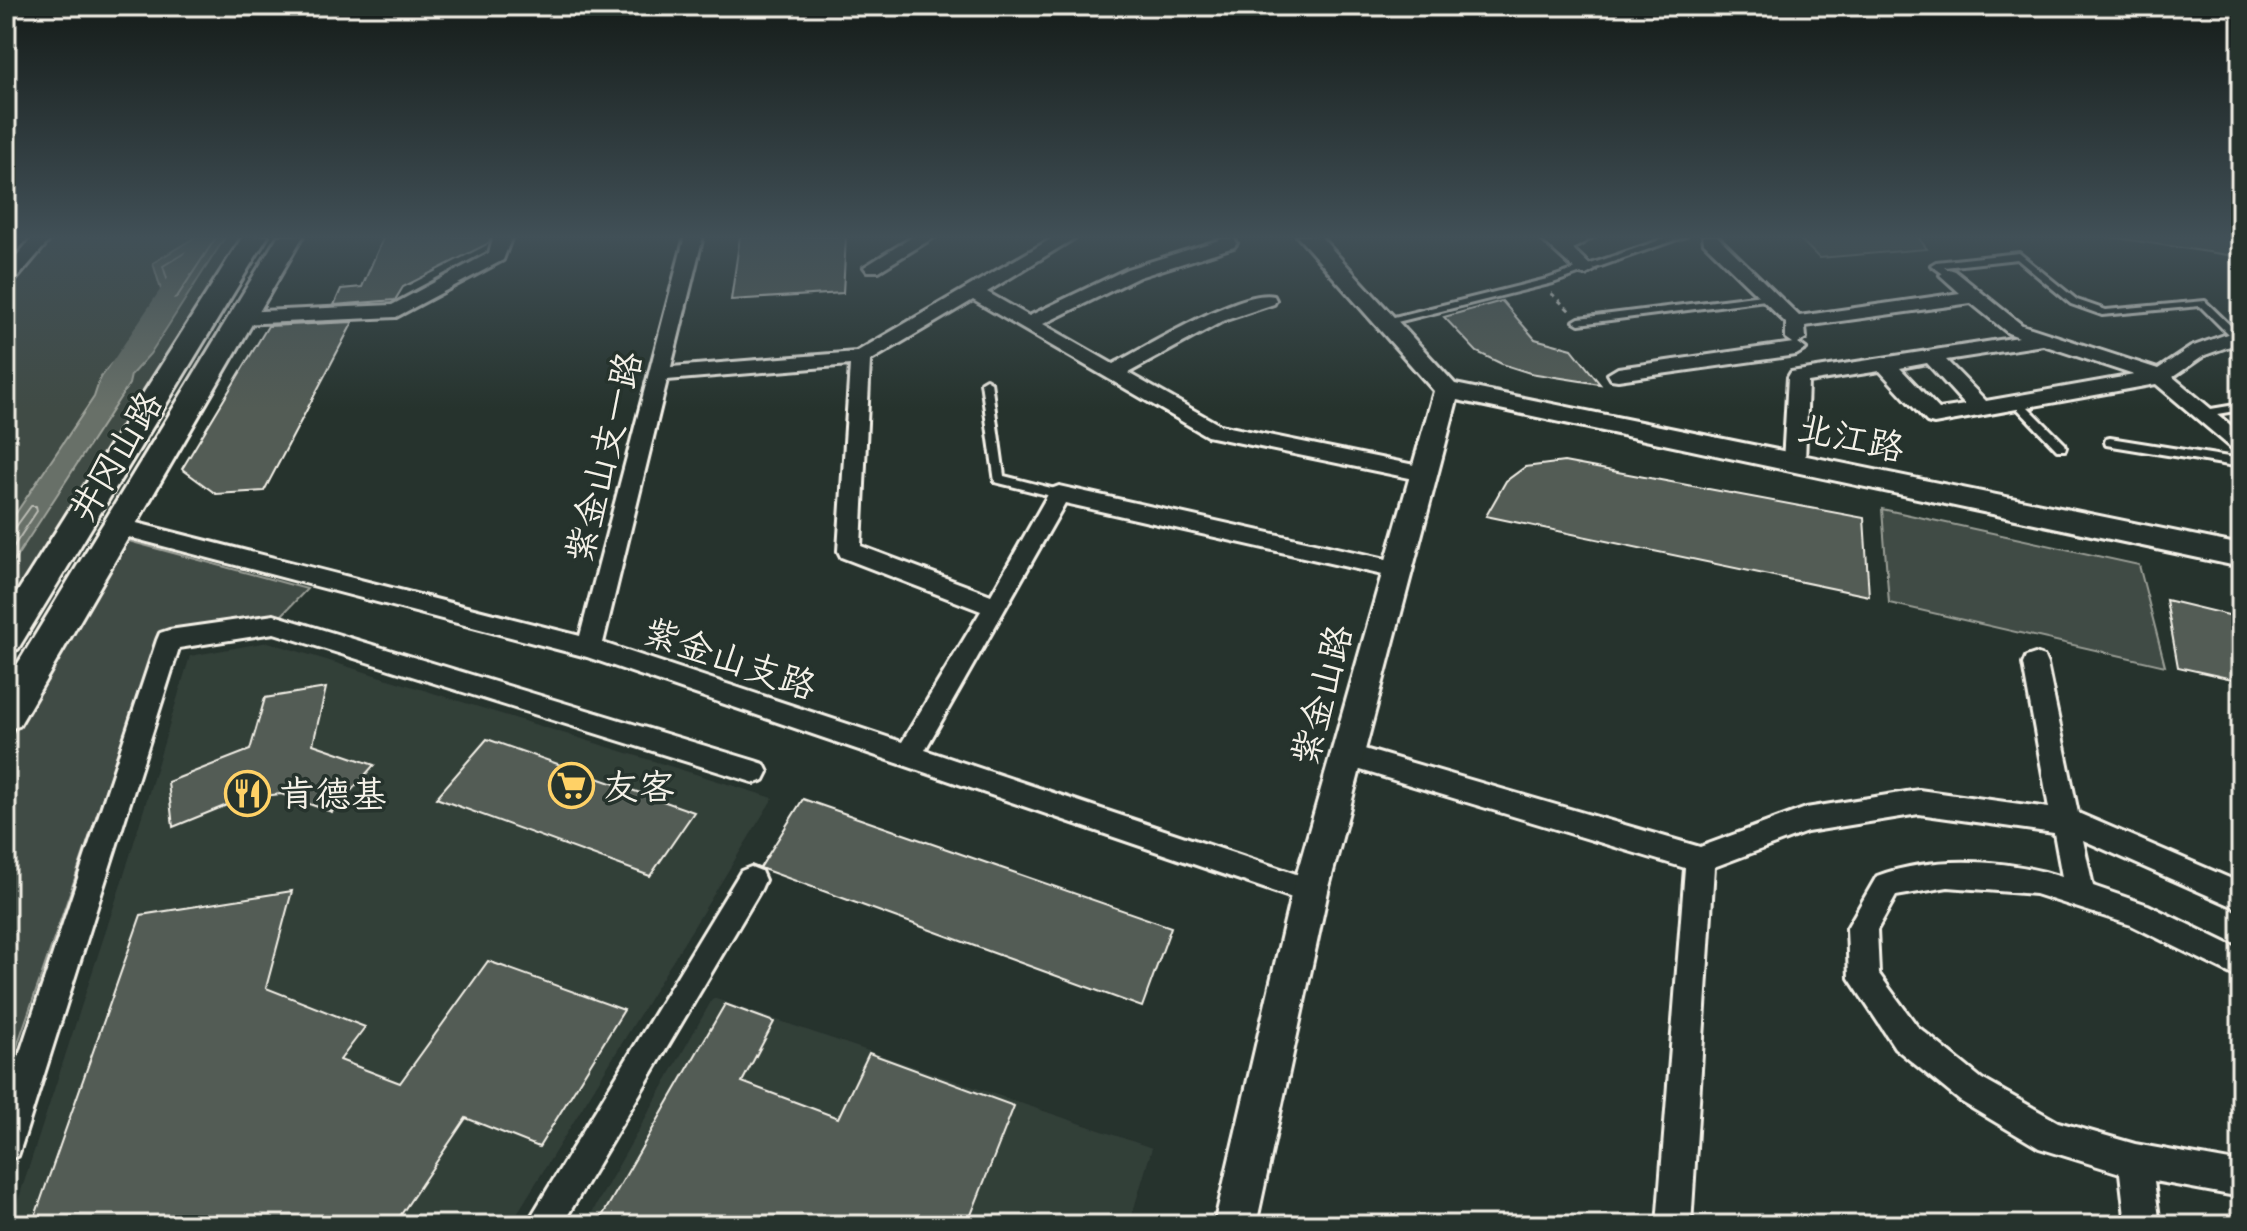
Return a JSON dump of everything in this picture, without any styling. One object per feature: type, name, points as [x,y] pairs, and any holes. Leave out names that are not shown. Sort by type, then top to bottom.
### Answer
[{"type":"main road","name":"井冈山路","points":[[6,639],[220,293]]},
{"type":"main road","name":"井冈山路","points":[[6,715],[257,293]]},
{"type":"street","points":[[242,318],[396,311],[428,293]]},
{"type":"street","name":"紫金山支一路","points":[[589,648],[679,293]]},
{"type":"street","points":[[659,374],[860,358],[971,293]]},
{"type":"street","points":[[976,293],[1214,431],[1424,474]]},
{"type":"street","points":[[1029,324],[1091,293]]},
{"type":"street","points":[[1359,293],[1447,390]]},
{"type":"street","points":[[1766,293],[1795,322],[1798,377],[1794,462]]},
{"type":"street","points":[[1969,293],[2015,329],[2160,377],[2241,445]]},
{"type":"street","points":[[1795,322],[1973,297]]},
{"type":"street","points":[[1113,373],[1216,317],[1267,300]]},
{"type":"street","points":[[1884,363],[1934,417],[2160,377],[2198,351],[2239,336]]},
{"type":"street","points":[[1798,377],[2045,339]]},
{"type":"street","points":[[1618,374],[1796,349]]},
{"type":"street","points":[[1931,356],[1981,409]]},
{"type":"street","points":[[860,358],[849,551],[996,607]]},
{"type":"street","name":"北江路","points":[[1447,390],[2241,556]]},
{"type":"street","name":"紫金山路","points":[[1235,1225],[1310,891],[1447,390]]},
{"type":"street","points":[[908,756],[1059,494],[1396,569]]},
{"type":"street","name":"紫金山支路","points":[[117,526],[589,648],[1310,891]]},
{"type":"street","points":[[6,1144],[169,640],[274,624],[755,772]]},
{"type":"street","points":[[2035,664],[2080,895]]},
{"type":"street","points":[[1347,755],[1700,860],[1806,820],[1919,802],[2072,823],[2198,875],[2241,897]]},
{"type":"street","points":[[1674,1225],[1700,860]]},
{"type":"street","points":[[2241,965],[2138,914],[2035,881],[1948,874],[1887,885],[1862,928],[1864,978],[1906,1037],[1971,1090],[2051,1136],[2135,1161],[2241,1180]]},
{"type":"street","points":[[543,1225],[751,880]]},
{"type":"street","points":[[2135,1161],[2143,1225]]},
{"type":"lane","points":[[1385,322],[1499,293]]},
{"type":"lane","points":[[2064,293],[2074,302],[2105,313],[2202,303],[2239,336]]},
{"type":"lane","points":[[1579,321],[1770,297]]},
{"type":"lane","points":[[986,382],[999,479],[1059,494]]},
{"type":"lane","points":[[2017,402],[2061,447]]},
{"type":"lane","points":[[2205,413],[2241,407]]},
{"type":"lane","points":[[2110,442],[2241,463]]},
{"type":"path","points":[[1551,293],[1579,321]]},
{"type":"shaded area","points":[[6,293],[221,293],[6,641]]},
{"type":"shaded area","points":[[1882,509],[2139,565],[2165,666],[1889,603]]},
{"type":"shaded area","points":[[125,540],[307,589],[282,615],[160,632],[6,1078],[6,746]]},
{"type":"shaded area","points":[[268,642],[773,798],[510,1225],[10,1225],[125,872],[190,656]]},
{"type":"shaded area","points":[[713,998],[1152,1148],[1129,1225],[585,1225]]},
{"type":"water","points":[[162,293],[189,293],[150,354],[131,375],[129,384],[6,573],[6,528],[94,397],[101,376],[111,364],[129,352],[154,314]]},
{"type":"building","points":[[339,293],[399,293],[395,300],[334,305]]},
{"type":"building","points":[[732,293],[836,293],[731,300]]},
{"type":"building","points":[[1502,301],[1535,339],[1572,349],[1600,384],[1530,373],[1502,364],[1477,352],[1444,317]]},
{"type":"building","points":[[353,322],[264,491],[216,494],[182,469],[268,326]]},
{"type":"building","points":[[1564,462],[1864,518],[1869,596],[1486,516],[1506,481],[1525,467]]},
{"type":"building","points":[[2166,600],[2241,618],[2241,681],[2178,667]]},
{"type":"building","points":[[326,688],[313,744],[374,765],[332,812],[281,794],[244,798],[173,827],[168,782],[250,750],[265,698]]},
{"type":"building","points":[[487,739],[694,812],[650,876],[436,798]]},
{"type":"building","points":[[803,799],[1171,927],[1142,1007],[760,868]]},
{"type":"building","points":[[292,891],[266,988],[365,1027],[340,1060],[400,1083],[488,961],[624,1010],[539,1147],[466,1118],[394,1225],[32,1225],[141,915]]},
{"type":"building","points":[[725,1004],[774,1022],[742,1082],[838,1118],[869,1053],[1014,1106],[967,1225],[597,1225]]},
{"type":"waterway","points":[[110,380],[167,293]]},
{"type":"place","name":"友客","points":[[572,786]]},
{"type":"place","name":"肯德基","points":[[248,793]]}]
